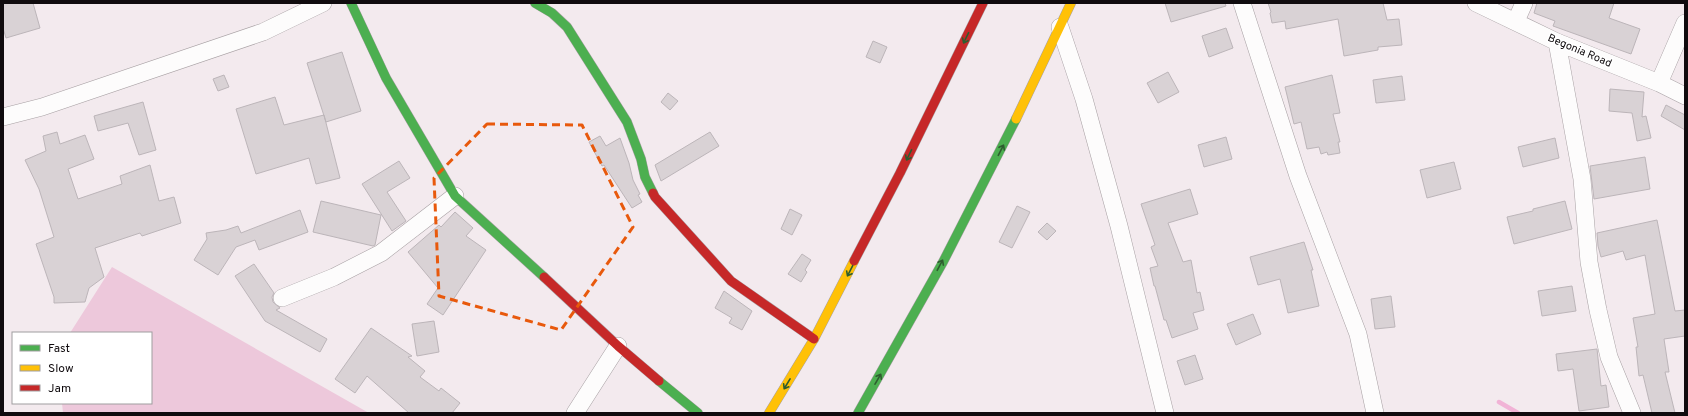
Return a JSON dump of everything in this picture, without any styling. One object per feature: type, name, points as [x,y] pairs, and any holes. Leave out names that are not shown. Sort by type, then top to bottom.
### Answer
[{"type":"main road","points":[[351,3],[386,78],[455,196],[472,210],[618,346],[698,413]]},
{"type":"main road","points":[[536,3],[552,13],[567,27],[627,122],[641,159],[645,177],[655,197],[731,281],[814,339]]},
{"type":"main road","points":[[769,413],[814,339],[900,173],[983,3]]},
{"type":"main road","points":[[858,413],[893,352],[1002,149],[1071,3]]},
{"type":"street","points":[[3,117],[42,107],[250,37],[323,3]]},
{"type":"street","points":[[1242,3],[1298,176],[1358,334],[1375,413]]},
{"type":"street","name":"Begonia Road","points":[[1476,3],[1557,42],[1659,82],[1685,96]]},
{"type":"street","points":[[1516,21],[1524,3]]},
{"type":"street","points":[[1659,82],[1685,22]]},
{"type":"street","points":[[1060,27],[1084,98],[1165,413]]},
{"type":"street","points":[[1557,42],[1582,179],[1589,262],[1598,310],[1609,357],[1632,413]]},
{"type":"street","points":[[282,298],[334,277],[381,253],[455,196]]},
{"type":"street","points":[[575,413],[618,346]]},
{"type":"highlighted area","points":[[487,124],[582,125],[633,227],[561,330],[439,296],[434,178]]},
{"type":"shaded area","points":[[112,267],[369,413],[63,413],[62,404],[152,404],[152,332],[71,332]]},
{"type":"building","points":[[3,3],[33,3],[40,28],[6,38],[3,28]]},
{"type":"building","points":[[1165,3],[1225,3],[1226,6],[1171,22]]},
{"type":"building","points":[[1268,3],[1383,3],[1387,20],[1399,19],[1402,45],[1378,47],[1378,50],[1344,56],[1338,19],[1286,29],[1285,21],[1272,23]]},
{"type":"building","points":[[1537,3],[1614,3],[1609,18],[1640,29],[1631,54],[1553,26],[1555,21],[1534,13]]},
{"type":"building","points":[[1226,28],[1233,48],[1209,57],[1202,36]]},
{"type":"building","points":[[873,41],[887,47],[880,63],[866,57]]},
{"type":"building","points":[[342,52],[361,111],[326,122],[307,63]]},
{"type":"building","points":[[1168,72],[1179,92],[1158,103],[1147,83]]},
{"type":"building","points":[[224,75],[229,87],[218,91],[213,79]]},
{"type":"building","points":[[1332,75],[1340,113],[1333,114],[1340,142],[1338,142],[1340,153],[1328,155],[1327,152],[1321,154],[1319,147],[1307,149],[1301,122],[1294,124],[1285,87]]},
{"type":"building","points":[[1402,76],[1405,100],[1376,103],[1373,80]]},
{"type":"building","points":[[1610,89],[1644,92],[1642,117],[1646,116],[1651,138],[1637,141],[1632,113],[1609,111]]},
{"type":"building","points":[[668,93],[678,101],[670,110],[661,102]]},
{"type":"building","points":[[275,97],[284,125],[324,115],[340,178],[316,184],[309,158],[256,174],[236,109]]},
{"type":"building","points":[[143,102],[156,150],[139,155],[128,123],[98,131],[94,116]]},
{"type":"building","points":[[1666,105],[1685,115],[1685,130],[1661,116]]},
{"type":"building","points":[[57,132],[60,144],[85,135],[94,159],[68,169],[78,199],[122,184],[120,176],[150,165],[159,201],[174,197],[181,223],[142,236],[140,233],[95,248],[104,277],[89,288],[85,302],[54,303],[54,297],[36,244],[54,237],[39,189],[25,160],[46,151],[43,136]]},
{"type":"building","points":[[710,132],[719,146],[661,181],[655,165]]},
{"type":"building","points":[[600,136],[606,146],[620,138],[629,163],[633,180],[640,194],[638,195],[642,202],[632,208],[604,165],[602,166],[589,142]]},
{"type":"building","points":[[1226,137],[1232,159],[1204,167],[1198,145]]},
{"type":"building","points":[[1555,138],[1559,158],[1523,167],[1518,147]]},
{"type":"building","points":[[1645,157],[1650,189],[1594,199],[1590,166]]},
{"type":"building","points":[[399,161],[410,178],[387,192],[406,221],[392,231],[362,184]]},
{"type":"building","points":[[1454,162],[1461,189],[1427,198],[1420,170]]},
{"type":"building","points":[[1190,189],[1198,214],[1168,223],[1183,262],[1191,260],[1197,293],[1200,292],[1204,310],[1193,313],[1198,329],[1172,338],[1166,320],[1164,320],[1154,286],[1150,268],[1158,266],[1151,247],[1155,245],[1141,204]]},
{"type":"building","points":[[321,201],[381,215],[375,245],[373,246],[313,232]]},
{"type":"building","points":[[1565,201],[1572,229],[1514,244],[1507,217]]},
{"type":"building","points":[[1017,206],[1030,212],[1012,248],[999,242]]},
{"type":"building","points":[[790,209],[802,215],[792,235],[781,229]]},
{"type":"building","points":[[300,210],[308,232],[259,250],[255,240],[236,247],[218,275],[194,260],[207,239],[206,233],[226,230],[238,226],[241,233]]},
{"type":"building","points":[[455,212],[473,228],[466,236],[486,250],[443,315],[427,304],[438,288],[408,252],[439,225],[441,227]]},
{"type":"building","points":[[1657,220],[1675,311],[1685,310],[1685,336],[1664,339],[1669,372],[1665,372],[1675,413],[1652,413],[1643,375],[1639,376],[1636,347],[1638,347],[1633,318],[1655,314],[1645,255],[1626,260],[1623,251],[1601,257],[1598,246],[1597,233]]},
{"type":"building","points":[[1047,223],[1056,231],[1047,240],[1038,232]]},
{"type":"building","points":[[1304,242],[1313,270],[1311,270],[1319,306],[1288,313],[1280,279],[1258,285],[1250,257]]},
{"type":"building","points":[[802,254],[811,260],[805,270],[807,272],[801,282],[788,274]]},
{"type":"building","points":[[254,264],[274,293],[272,297],[273,302],[280,308],[276,310],[327,339],[320,352],[265,321],[235,276]]},
{"type":"building","points":[[1572,286],[1576,311],[1542,316],[1538,291]]},
{"type":"building","points":[[724,291],[752,311],[742,330],[729,323],[732,318],[715,308]]},
{"type":"building","points":[[1391,296],[1395,327],[1375,329],[1371,299]]},
{"type":"building","points":[[1253,314],[1261,334],[1236,345],[1227,324]]},
{"type":"building","points":[[434,321],[439,352],[417,356],[412,324]]},
{"type":"building","points":[[371,328],[412,356],[408,357],[425,371],[420,377],[439,391],[441,388],[460,403],[452,413],[409,413],[367,376],[355,393],[335,379]]},
{"type":"building","points":[[1597,349],[1601,386],[1606,385],[1609,407],[1579,411],[1573,369],[1558,371],[1556,354]]},
{"type":"building","points":[[1195,355],[1203,379],[1185,385],[1177,361]]},
{"type":"waterway","points":[[1499,402],[1518,413]]},
{"type":"traffic: fast","points":[[351,3],[386,78],[455,196],[544,277]]},
{"type":"traffic: fast","points":[[535,3],[552,13],[567,27],[627,122],[641,159],[645,177],[653,193]]},
{"type":"traffic: fast","points":[[858,413],[943,262],[1016,119]]},
{"type":"traffic: fast","points":[[659,381],[698,413]]},
{"type":"traffic: slow","points":[[1016,119],[1071,3]]},
{"type":"traffic: slow","points":[[769,413],[814,339],[854,261]]},
{"type":"traffic: jam","points":[[854,261],[900,173],[983,3]]},
{"type":"traffic: jam","points":[[653,193],[731,281],[814,339]]},
{"type":"traffic: jam","points":[[544,277],[618,346],[659,381]]}]
